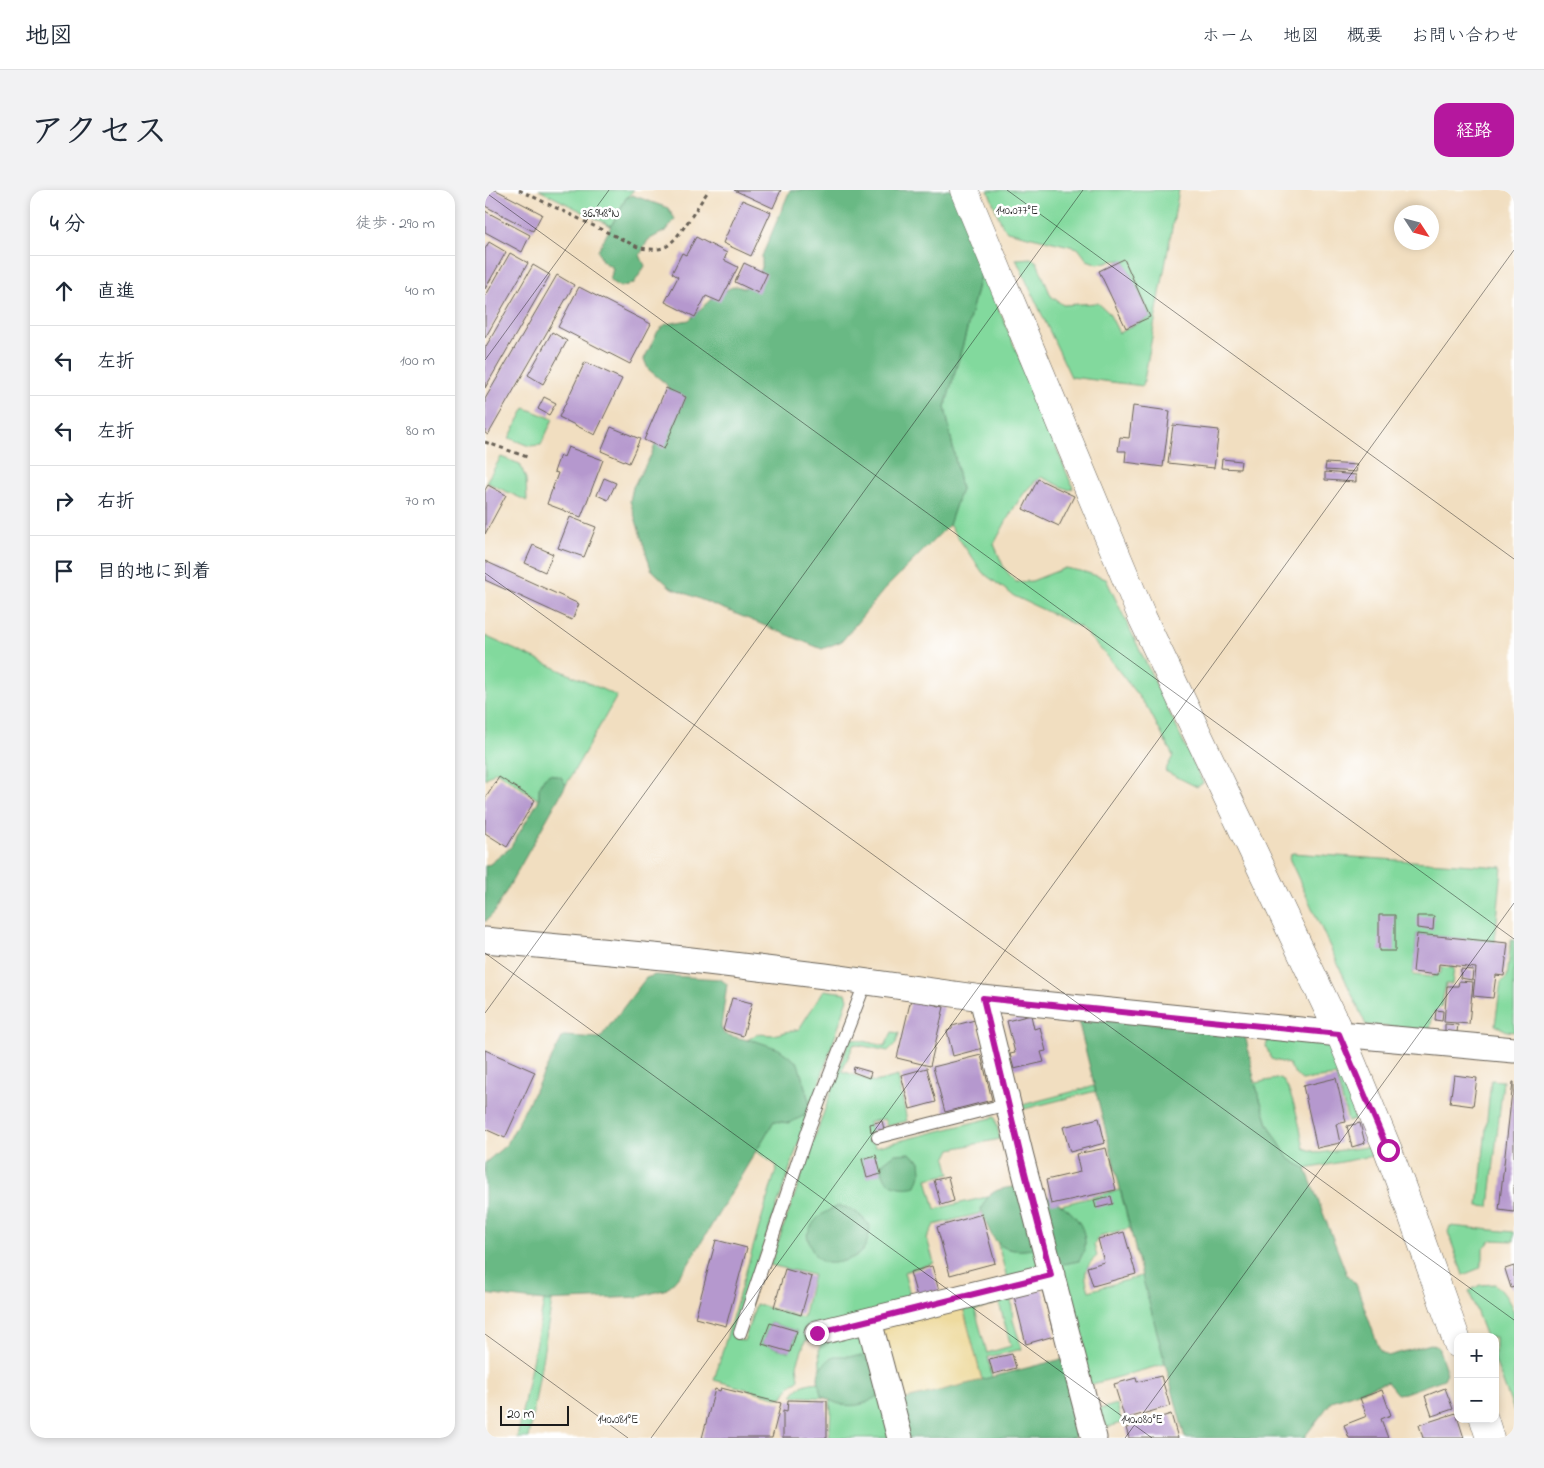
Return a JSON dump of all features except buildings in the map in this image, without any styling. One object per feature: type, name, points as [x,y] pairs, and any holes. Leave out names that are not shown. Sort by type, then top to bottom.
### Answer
[{"type":"street","points":[[964,190],[1143,619],[1339,1034],[1401,1186],[1454,1333]]},
{"type":"street","points":[[485,940],[683,959],[866,981],[983,998],[1514,1050]]},
{"type":"street","points":[[983,998],[1051,1275],[1094,1438]]},
{"type":"street","points":[[817,1333],[1051,1275]]},
{"type":"street","points":[[869,1321],[901,1438]]},
{"type":"street","points":[[1484,1423],[1490,1438]]},
{"type":"lane","points":[[739,1333],[809,1128],[866,981]]},
{"type":"lane","points":[[878,1137],[1008,1104]]},
{"type":"path","points":[[519,190],[640,248],[652,250],[666,247],[677,236],[709,190]]},
{"type":"path","points":[[485,442],[530,458]]},
{"type":"green space","points":[[539,190],[634,190],[626,198],[611,226]]},
{"type":"green space","points":[[790,190],[956,190],[982,268],[945,407],[961,489],[949,525],[883,591],[842,641],[822,649],[670,587],[651,569],[630,501],[633,487],[651,455],[674,399],[666,384],[648,369],[644,359],[658,331],[666,324],[689,320],[710,300],[730,288],[736,286],[744,288],[755,284],[762,267],[762,256]]},
{"type":"green space","points":[[988,190],[1179,190],[1143,386],[1071,377],[1016,259],[1031,258],[1037,262],[1051,296],[1063,305],[1098,303],[1109,313],[1119,333],[1150,317],[1124,260],[1098,264],[1087,260],[1078,248],[1007,231],[1002,225]]},
{"type":"green space","points":[[632,195],[668,208],[675,219],[667,230],[648,240],[640,255],[645,266],[634,283],[620,287],[610,281],[613,268],[602,261],[598,251],[626,198]]},
{"type":"green space","points":[[982,268],[1073,488],[1069,490],[1041,477],[1021,498],[994,544],[1004,568],[1016,582],[1032,581],[1065,568],[1106,579],[1203,783],[1197,787],[1165,771],[1173,756],[1149,710],[1108,657],[1080,627],[1014,596],[983,573],[949,525],[961,489],[945,407]]},
{"type":"green space","points":[[525,408],[553,419],[541,445],[529,446],[509,438]]},
{"type":"green space","points":[[501,457],[520,464],[526,479],[527,501],[486,482]]},
{"type":"green space","points":[[485,636],[617,696],[566,785],[561,777],[550,774],[541,785],[539,800],[496,771],[485,779]]},
{"type":"green space","points":[[550,774],[561,777],[566,785],[494,913],[485,922],[485,866],[510,848],[539,800],[539,788],[544,778]]},
{"type":"green space","points":[[1292,853],[1502,867],[1495,942],[1417,934],[1413,975],[1432,977],[1441,973],[1441,967],[1454,968],[1452,984],[1446,984],[1441,1007],[1433,1013],[1430,1030],[1366,1025],[1289,858]]},
{"type":"green space","points":[[1511,940],[1514,940],[1514,1032],[1495,1025],[1501,982],[1507,977]]},
{"type":"green space","points":[[655,975],[720,979],[727,984],[721,1027],[724,1034],[756,1041],[779,1049],[798,1063],[809,1101],[808,1114],[789,1123],[774,1121],[686,1268],[667,1289],[638,1297],[544,1301],[485,1294],[485,1163],[507,1144],[563,1036],[600,1038],[646,978]]},
{"type":"green space","points":[[824,990],[846,993],[848,999],[732,1337],[744,1341],[756,1304],[803,1318],[813,1275],[770,1265],[850,1038],[885,1046],[892,1032],[899,1033],[896,1043],[888,1051],[854,1044],[842,1071],[875,1082],[898,1076],[907,1121],[887,1126],[884,1119],[869,1122],[875,1147],[995,1117],[1000,1139],[951,1149],[946,1159],[950,1174],[927,1179],[935,1209],[1017,1190],[1038,1264],[1034,1271],[1007,1278],[989,1211],[934,1225],[927,1238],[934,1263],[904,1272],[912,1302],[805,1341],[797,1365],[799,1379],[789,1387],[783,1397],[779,1398],[714,1380],[777,1166],[756,1151],[774,1121],[789,1123],[756,1041],[747,1040],[757,1034],[773,1035],[799,1029]],"holes":[[[770,1323],[797,1331],[790,1352],[762,1344]]]},
{"type":"green space","points":[[1084,1017],[1240,1031],[1246,1039],[1255,1083],[1268,1124],[1288,1158],[1306,1169],[1347,1275],[1356,1284],[1380,1351],[1388,1356],[1431,1344],[1438,1347],[1447,1373],[1444,1379],[1397,1394],[1387,1382],[1332,1401],[1306,1435],[1306,1438],[1185,1438],[1079,1024]]},
{"type":"green space","points":[[1269,1036],[1318,1039],[1332,1048],[1362,1119],[1348,1121],[1336,1076],[1302,1080],[1295,1074],[1289,1064],[1271,1059],[1266,1046]]},
{"type":"green space","points":[[1281,1078],[1286,1084],[1293,1101],[1304,1148],[1318,1153],[1368,1147],[1372,1156],[1306,1169],[1288,1158],[1268,1124],[1255,1083]]},
{"type":"green space","points":[[1491,1080],[1503,1081],[1489,1207],[1478,1206]]},
{"type":"green space","points":[[1094,1086],[1096,1091],[1016,1111],[1015,1107]]},
{"type":"green space","points":[[909,1153],[920,1161],[921,1172],[916,1186],[903,1187],[890,1183],[883,1175],[882,1164],[895,1154]]},
{"type":"green space","points":[[1020,1186],[1054,1200],[1073,1215],[1080,1224],[1084,1235],[1085,1247],[1079,1261],[1064,1264],[1049,1250],[1040,1248],[1015,1250],[1000,1245],[995,1240],[987,1226],[981,1209],[984,1202],[996,1191]]},
{"type":"green space","points":[[1120,1190],[1130,1228],[1099,1236],[1094,1245],[1097,1256],[1089,1264],[1086,1272],[1087,1285],[1089,1291],[1144,1275],[1165,1364],[1089,1385],[1045,1209]]},
{"type":"green space","points":[[837,1206],[852,1210],[863,1218],[870,1226],[869,1236],[865,1246],[858,1255],[843,1261],[827,1263],[820,1260],[814,1254],[807,1235],[812,1224],[819,1217]]},
{"type":"green space","points":[[1450,1226],[1514,1232],[1514,1241],[1492,1240],[1483,1248],[1483,1259],[1480,1268],[1463,1275],[1448,1232]]},
{"type":"green space","points":[[1495,1284],[1506,1297],[1514,1312],[1514,1411],[1499,1372],[1499,1333],[1485,1333],[1469,1291],[1480,1285]]},
{"type":"green space","points":[[1015,1294],[1011,1298],[1013,1320],[1022,1349],[988,1357],[992,1378],[982,1380],[962,1304]],"holes":[[[999,1303],[1011,1346],[987,1353],[975,1310]]]},
{"type":"green space","points":[[544,1301],[552,1301],[529,1438],[517,1438]]},
{"type":"green space","points":[[856,1330],[866,1336],[894,1438],[829,1438],[831,1411],[829,1398],[792,1396],[804,1385],[821,1382],[819,1349],[823,1338]]},
{"type":"green space","points":[[834,1356],[862,1356],[874,1367],[882,1393],[874,1399],[852,1406],[836,1403],[821,1395],[818,1382],[819,1373],[824,1365]]},
{"type":"green space","points":[[1062,1359],[1086,1433],[1071,1438],[906,1438],[898,1401]]},
{"type":"green space","points":[[1117,1404],[1122,1423],[1101,1429],[1100,1409]]},
{"type":"sand","points":[[962,1304],[982,1380],[898,1401],[879,1333],[888,1323]]},
{"type":"route","points":[[817,1333],[1051,1275],[983,998],[1339,1034],[1388,1150]]}]
